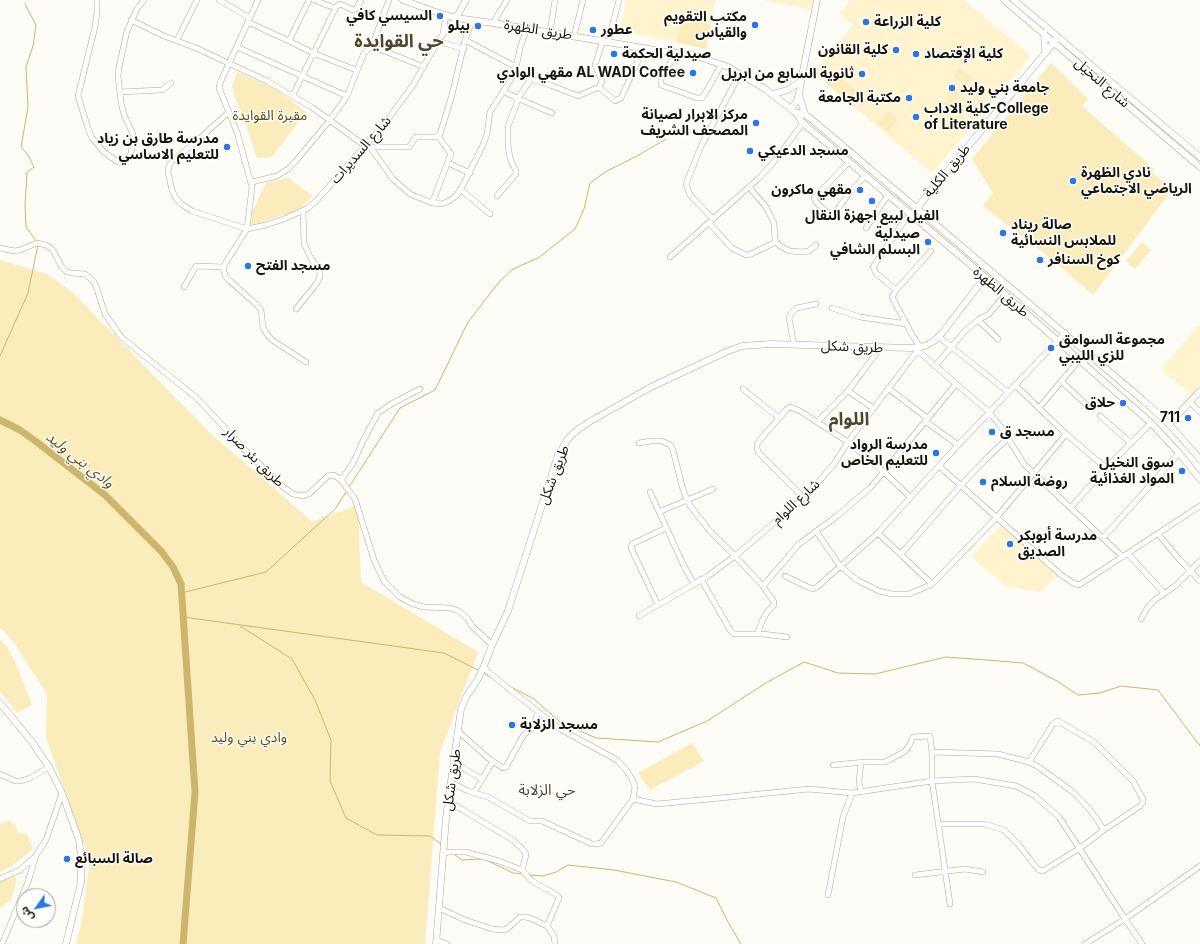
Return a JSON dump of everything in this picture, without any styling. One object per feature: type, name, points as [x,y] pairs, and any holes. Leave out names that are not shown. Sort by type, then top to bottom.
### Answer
[{"type":"main road","points":[[456,18],[466,0]]},
{"type":"main road","points":[[794,111],[799,94],[818,0]]},
{"type":"main road","name":"شارع النخيل","points":[[1004,0],[1044,33],[1055,40],[1062,49],[1200,167]]},
{"type":"main road","name":"شارع النخيل","points":[[1014,0],[1055,40],[1200,157]]},
{"type":"main road","name":"طريق الظهرة","points":[[407,1],[456,18],[527,28],[676,53],[738,73]]},
{"type":"main road","points":[[1044,33],[1046,51],[1062,49]]},
{"type":"main road","name":"طريق الكلية","points":[[917,208],[1055,40]]},
{"type":"main road","name":"طريق الظهرة","points":[[676,53],[687,53],[700,56],[723,65],[772,94],[794,111],[802,122],[985,277],[1151,423],[1180,453],[1200,479]]},
{"type":"main road","points":[[794,111],[798,83],[802,76]]},
{"type":"main road","points":[[772,94],[784,92],[798,83]]},
{"type":"main road","points":[[799,94],[805,114]]},
{"type":"main road","points":[[794,111],[805,114]]},
{"type":"main road","name":"طريق الظهرة","points":[[805,114],[1065,333],[1169,424],[1200,460]]},
{"type":"main road","name":"طريق شكل","points":[[437,942],[448,799],[459,732],[461,709],[484,666],[508,611],[562,446],[576,431],[589,422],[651,387],[735,348],[762,344],[919,349],[930,344],[939,337],[985,277]]},
{"type":"main road","points":[[1169,424],[1200,391]]},
{"type":"main road","points":[[0,703],[32,742],[49,767],[62,793],[78,840],[81,857],[81,882],[66,944]]},
{"type":"street","points":[[97,0],[98,7],[95,27],[78,96],[92,138],[103,151],[121,163],[130,157],[134,143],[133,134],[124,115],[118,76],[119,67],[127,30],[131,20],[144,0]]},
{"type":"street","points":[[177,40],[197,0]]},
{"type":"street","points":[[219,0],[249,20],[289,41],[313,53],[356,70]]},
{"type":"street","points":[[258,0],[219,88],[237,132],[252,182],[252,202],[247,229],[223,267],[225,276],[261,310],[264,327],[272,340],[306,362]]},
{"type":"street","points":[[289,41],[308,0]]},
{"type":"street","points":[[314,0],[334,8]]},
{"type":"street","points":[[293,95],[334,8],[340,4],[353,10],[356,9],[361,0]]},
{"type":"street","points":[[252,182],[277,176],[288,169],[330,120],[347,96],[364,53],[372,46],[389,0]]},
{"type":"street","points":[[493,23],[507,0]]},
{"type":"street","points":[[550,32],[555,0]]},
{"type":"street","points":[[574,36],[583,0]]},
{"type":"street","points":[[465,40],[531,79],[578,96],[599,87],[602,81],[595,65],[606,41],[619,0]]},
{"type":"street","name":"شارع السديرات","points":[[443,34],[446,15]]},
{"type":"street","name":"شارع السديرات","points":[[247,229],[278,221],[303,211],[316,201],[367,146],[397,109],[424,67],[438,41],[456,18]]},
{"type":"street","points":[[131,20],[267,81],[293,95],[367,146],[393,179],[410,194],[432,203],[442,204],[449,201],[460,190],[470,172],[486,134],[490,112],[504,91],[515,70],[527,28]]},
{"type":"street","points":[[438,136],[440,134],[452,95],[465,40],[472,21]]},
{"type":"street","points":[[438,41],[464,49]]},
{"type":"street","points":[[372,46],[424,67]]},
{"type":"street","points":[[237,47],[347,96]]},
{"type":"street","points":[[599,87],[615,101],[621,98],[638,63],[643,47]]},
{"type":"street","points":[[676,53],[661,79],[661,85],[697,98],[702,98],[720,68]]},
{"type":"street","points":[[738,73],[701,146],[686,184],[690,195],[732,248],[746,255],[776,242]]},
{"type":"street","points":[[497,196],[516,174],[509,152],[508,126],[519,99],[531,79]]},
{"type":"street","points":[[120,92],[162,90],[170,83]]},
{"type":"street","points":[[504,91],[552,113]]},
{"type":"street","points":[[229,112],[172,161],[169,166],[170,180],[175,197],[187,208],[205,216],[247,229]]},
{"type":"street","points":[[670,257],[749,187],[772,164],[802,122]]},
{"type":"street","points":[[367,146],[409,147],[416,137],[438,136]]},
{"type":"street","points":[[432,203],[451,154],[438,136]]},
{"type":"street","points":[[849,162],[814,198],[816,202],[828,213],[832,214],[837,210],[864,176]]},
{"type":"street","points":[[448,163],[470,172]]},
{"type":"street","points":[[749,187],[766,207],[774,223],[776,242],[786,249],[804,252],[809,251],[816,245]]},
{"type":"street","points":[[460,190],[490,214]]},
{"type":"street","points":[[866,228],[888,195]]},
{"type":"street","points":[[896,290],[876,272],[873,267],[917,208]]},
{"type":"street","points":[[296,309],[317,284],[320,276],[320,272],[310,257],[304,243],[303,211]]},
{"type":"street","name":"طريق بئر صرار","points":[[0,248],[14,251],[37,243],[46,245],[52,249],[62,267],[66,270],[71,273],[86,274],[94,282],[105,314],[121,337],[198,399],[246,451],[282,486],[293,494],[302,496],[309,494],[328,476],[334,475],[341,480]]},
{"type":"street","points":[[931,251],[892,294],[892,299],[907,324],[919,349],[935,366],[989,412],[1001,427],[1017,455],[1033,474],[1164,593]]},
{"type":"street","points":[[184,287],[196,266],[223,267]]},
{"type":"street","points":[[935,366],[965,331],[978,320],[989,314],[1005,295]]},
{"type":"street","points":[[794,345],[789,318],[791,313],[796,308],[816,304]]},
{"type":"street","points":[[832,308],[860,317],[907,324]]},
{"type":"street","points":[[978,320],[998,339]]},
{"type":"street","points":[[784,576],[813,589],[817,587],[878,533],[958,445],[1065,333]]},
{"type":"street","points":[[939,337],[1008,392]]},
{"type":"street","points":[[817,422],[848,391],[882,347]]},
{"type":"street","name":"شارع اللوام","points":[[639,616],[718,569],[736,556],[804,498],[834,464],[873,408],[919,349]]},
{"type":"street","points":[[1039,408],[1079,360]]},
{"type":"street","points":[[1061,381],[1089,407]]},
{"type":"street","points":[[763,586],[799,544],[837,516],[877,481],[956,384]]},
{"type":"street","points":[[1015,385],[1066,434],[1106,468]]},
{"type":"street","points":[[888,388],[958,445]]},
{"type":"street","points":[[420,389],[393,403],[378,413],[363,440],[353,463],[341,480],[355,499],[374,560],[384,582],[400,597],[413,604],[450,608],[458,611],[467,618],[472,626],[492,645]]},
{"type":"street","points":[[744,389],[779,418]]},
{"type":"street","points":[[848,391],[873,408]]},
{"type":"street","points":[[1190,402],[1200,412]]},
{"type":"street","points":[[804,498],[758,452],[757,448],[757,444],[760,440],[790,407],[794,407],[848,442],[884,472],[910,497]]},
{"type":"street","points":[[1100,416],[1130,443]]},
{"type":"street","points":[[1071,507],[1106,468],[1151,423]]},
{"type":"street","points":[[816,531],[840,566],[857,580],[879,591],[892,594],[909,594],[932,584],[997,517],[1066,434]]},
{"type":"street","points":[[901,554],[961,485],[1007,439]]},
{"type":"street","points":[[639,443],[651,440],[662,441],[670,445],[687,500],[709,530],[736,556],[763,586],[774,604],[763,619],[757,634]]},
{"type":"street","points":[[1103,538],[1180,453]]},
{"type":"street","points":[[939,466],[1060,574],[1073,583],[1079,585],[1200,506]]},
{"type":"street","points":[[659,512],[713,489]]},
{"type":"street","points":[[650,492],[683,564],[694,584]]},
{"type":"street","points":[[658,605],[631,548],[632,544],[666,528]]},
{"type":"street","points":[[878,533],[932,584]]},
{"type":"street","points":[[1158,534],[1200,581]]},
{"type":"street","points":[[1141,619],[1148,608],[1164,593],[1175,586],[1200,561]]},
{"type":"street","points":[[701,579],[734,634],[757,634],[787,637]]},
{"type":"street","points":[[450,782],[474,793],[488,797],[530,821],[542,821],[596,844],[601,843],[633,799],[635,787],[632,779],[617,760],[568,734],[488,672],[484,666]]},
{"type":"street","points":[[459,732],[502,768],[506,767],[523,736],[533,727],[538,712]]},
{"type":"street","points":[[938,824],[985,824],[1004,830],[1040,870],[1043,871],[1080,848],[1140,806],[1143,802],[1143,799],[1133,782],[1094,742],[1072,728],[1057,721],[1053,724],[1029,762]]},
{"type":"street","points":[[833,765],[869,762],[879,763],[892,760],[904,752],[914,737],[930,736],[932,752],[932,781],[950,904]]},
{"type":"street","points":[[932,752],[993,754],[1029,762],[1050,774],[1073,792],[1091,811],[1104,830]]},
{"type":"street","points":[[474,793],[493,761]]},
{"type":"street","points":[[453,762],[482,779]]},
{"type":"street","points":[[861,763],[859,782],[861,792]]},
{"type":"street","points":[[0,774],[15,781],[21,781],[30,778],[49,767]]},
{"type":"street","points":[[633,799],[657,804],[809,788],[852,793],[932,781],[974,780],[1016,786],[1049,807],[1059,817],[1142,944]]},
{"type":"street","points":[[0,879],[20,870],[36,855],[46,840],[62,793]]},
{"type":"street","points":[[828,895],[843,817],[852,793]]},
{"type":"street","points":[[448,799],[456,806],[513,840],[526,855],[522,870]]},
{"type":"street","points":[[443,854],[449,852],[466,852],[499,861],[522,870],[532,881],[560,898],[547,926]]},
{"type":"street","points":[[2,944],[28,882],[36,855]]},
{"type":"street","points":[[1085,944],[1125,919],[1200,866]]},
{"type":"street","points":[[915,875],[965,869],[984,872]]},
{"type":"street","points":[[440,908],[465,920],[492,930],[506,929],[520,917],[525,916],[547,926],[554,936],[555,944]]},
{"type":"street","points":[[437,942],[447,944]]},
{"type":"shaded area","points":[[626,0],[716,0],[706,49],[620,30]]},
{"type":"shaded area","points":[[764,0],[813,0],[811,10]]},
{"type":"shaded area","name":"جامعة بني وليد","points":[[851,0],[964,0],[1031,56],[932,173],[813,72],[853,25],[839,14]]},
{"type":"shaded area","points":[[1198,326],[1200,327],[1200,384],[1192,395],[1161,369]]},
{"type":"shaded area","points":[[1001,525],[1060,574],[1041,592],[1008,587],[981,566],[972,556]]},
{"type":"green space","points":[[682,18],[711,25],[706,49],[676,42]]},
{"type":"green space","name":"نادي الظهرة الرياضي الاجتماعي","points":[[1051,63],[1088,99],[1082,106],[1154,169],[1152,172],[1172,190],[1093,295],[1053,260],[983,206],[993,193],[972,159]]},
{"type":"green space","points":[[960,68],[973,77],[965,87],[953,76]]},
{"type":"green space","name":"مقبرة القوايدة","points":[[237,72],[276,89],[306,112],[272,157],[257,158],[243,116],[234,95],[232,86]]},
{"type":"green space","points":[[835,73],[863,97],[854,107],[826,83]]},
{"type":"green space","points":[[953,86],[960,93],[947,108],[943,104],[951,95],[948,92]]},
{"type":"green space","points":[[936,106],[944,113],[940,118],[932,112]]},
{"type":"green space","points":[[888,111],[898,120],[888,132],[877,123]]},
{"type":"green space","points":[[288,178],[313,196],[300,208],[287,215],[260,223],[251,224],[252,212],[266,183]]},
{"type":"green space","points":[[1142,242],[1151,250],[1135,269],[1126,261]]},
{"type":"green space","name":"وادي بني وليد","points":[[0,260],[47,274],[72,292],[212,435],[312,522],[358,505],[361,582],[478,652],[440,752],[425,944],[76,944],[81,925],[90,861],[46,738],[47,694],[13,641],[0,627]]},
{"type":"green space","points":[[0,639],[7,647],[15,662],[32,705],[17,713],[0,691]]},
{"type":"green space","points":[[692,743],[704,761],[650,790],[638,773]]},
{"type":"green space","points":[[9,820],[16,827],[18,833],[27,834],[33,849],[13,865],[0,872],[0,824]]},
{"type":"green space","points":[[17,876],[14,892],[10,900],[0,908],[0,882]]},
{"type":"waterway","points":[[25,4],[36,25],[33,46],[26,67],[28,107],[21,147],[28,155],[34,167],[27,172],[25,205],[26,227],[37,242]]},
{"type":"waterway","points":[[349,487],[400,408],[435,390],[468,322],[499,282],[513,269],[538,258],[575,229],[584,209],[590,183],[607,171],[666,139]]},
{"type":"waterway","points":[[0,356],[28,293],[38,245]]},
{"type":"waterway","name":"وادي بني وليد","points":[[0,420],[20,430],[105,495],[161,551],[173,567],[181,584],[195,792],[183,944]]},
{"type":"waterway","points":[[181,593],[266,572],[335,509],[346,492]]},
{"type":"waterway","points":[[183,617],[444,653],[478,670]]},
{"type":"waterway","points":[[240,626],[292,659],[315,700],[331,740],[330,781],[346,818],[377,835],[430,836],[441,844]]},
{"type":"waterway","points":[[513,688],[534,699],[560,722],[596,738],[658,742],[707,721],[766,683],[804,662],[838,673],[875,674],[946,657],[1023,663],[1057,681],[1078,695],[1100,693],[1121,686],[1158,690],[1200,746]]},
{"type":"waterway","points":[[485,674],[490,677]]},
{"type":"waterway","points":[[455,855],[462,860],[481,859]]},
{"type":"waterway","points":[[486,860],[513,873],[524,874]]},
{"type":"waterway","points":[[529,875],[543,876],[556,872],[568,865],[614,870],[676,882],[716,898],[741,944]]},
{"type":"place","name":"السيسي كافي","points":[[440,16]]},
{"type":"place","name":"كلية الزراعة","points":[[866,22]]},
{"type":"place","name":"مكتب التقويم والقياس","points":[[755,25]]},
{"type":"place","name":"بيلو","points":[[478,26]]},
{"type":"place","name":"عطور","points":[[593,30]]},
{"type":"place","name":"كلية القانون","points":[[896,50]]},
{"type":"place","name":"صيدلية الحكمة","points":[[614,54]]},
{"type":"place","name":"كلية الإقتصاد","points":[[916,54]]},
{"type":"place","name":"مقهي الوادي AL WADI Coffee","points":[[693,73]]},
{"type":"place","name":"ثانوية السابع من ابريل","points":[[862,74]]},
{"type":"place","name":"جامعة بني وليد","points":[[952,88]]},
{"type":"place","name":"مكتبة الجامعة","points":[[909,98]]},
{"type":"place","name":"كلية الاداب-College of Literature","points":[[916,117]]},
{"type":"place","name":"مركز الابرار لصيانة المصحف الشريف","points":[[756,123]]},
{"type":"place","name":"مدرسة طارق بن زياد للتعليم الاساسي","points":[[227,147]]},
{"type":"place","name":"مسجد الدعيكي","points":[[750,151]]},
{"type":"place","name":"نادي الظهرة الرياضي الاجتماعي","points":[[1073,181]]},
{"type":"place","name":"مقهي ماكرون","points":[[860,190]]},
{"type":"place","name":"الفيل لبيع اجهزة النقال","points":[[872,201]]},
{"type":"place","name":"صالة ريناد للملابس النسائية","points":[[1003,233]]},
{"type":"place","name":"صيدلية البسلم الشافي","points":[[928,242]]},
{"type":"place","name":"كوخ السنافر","points":[[1040,260]]},
{"type":"place","name":"مسجد الفتح","points":[[248,266]]},
{"type":"place","name":"مجموعة السوامق للزي الليبي","points":[[1051,348]]},
{"type":"place","name":"حلاق","points":[[1123,403]]},
{"type":"place","name":"711","points":[[1188,418]]},
{"type":"place","name":"مسجد ق","points":[[992,432]]},
{"type":"place","name":"مدرسة الرواد للتعليم الخاص","points":[[936,453]]},
{"type":"place","name":"سوق النخيل المواد الغذائية","points":[[1182,471]]},
{"type":"place","name":"روضة السلام","points":[[983,482]]},
{"type":"place","name":"مدرسة أبوبكر الصديق","points":[[1010,544]]},
{"type":"place","name":"مسجد الزلابة","points":[[512,725]]},
{"type":"place","name":"صالة السبائع","points":[[67,859]]},
{"type":"district","name":"حي القوايدة","points":[[399,42]]},
{"type":"district","name":"اللوام","points":[[849,420]]},
{"type":"district","name":"حي الزلابة","points":[[547,790]]}]
